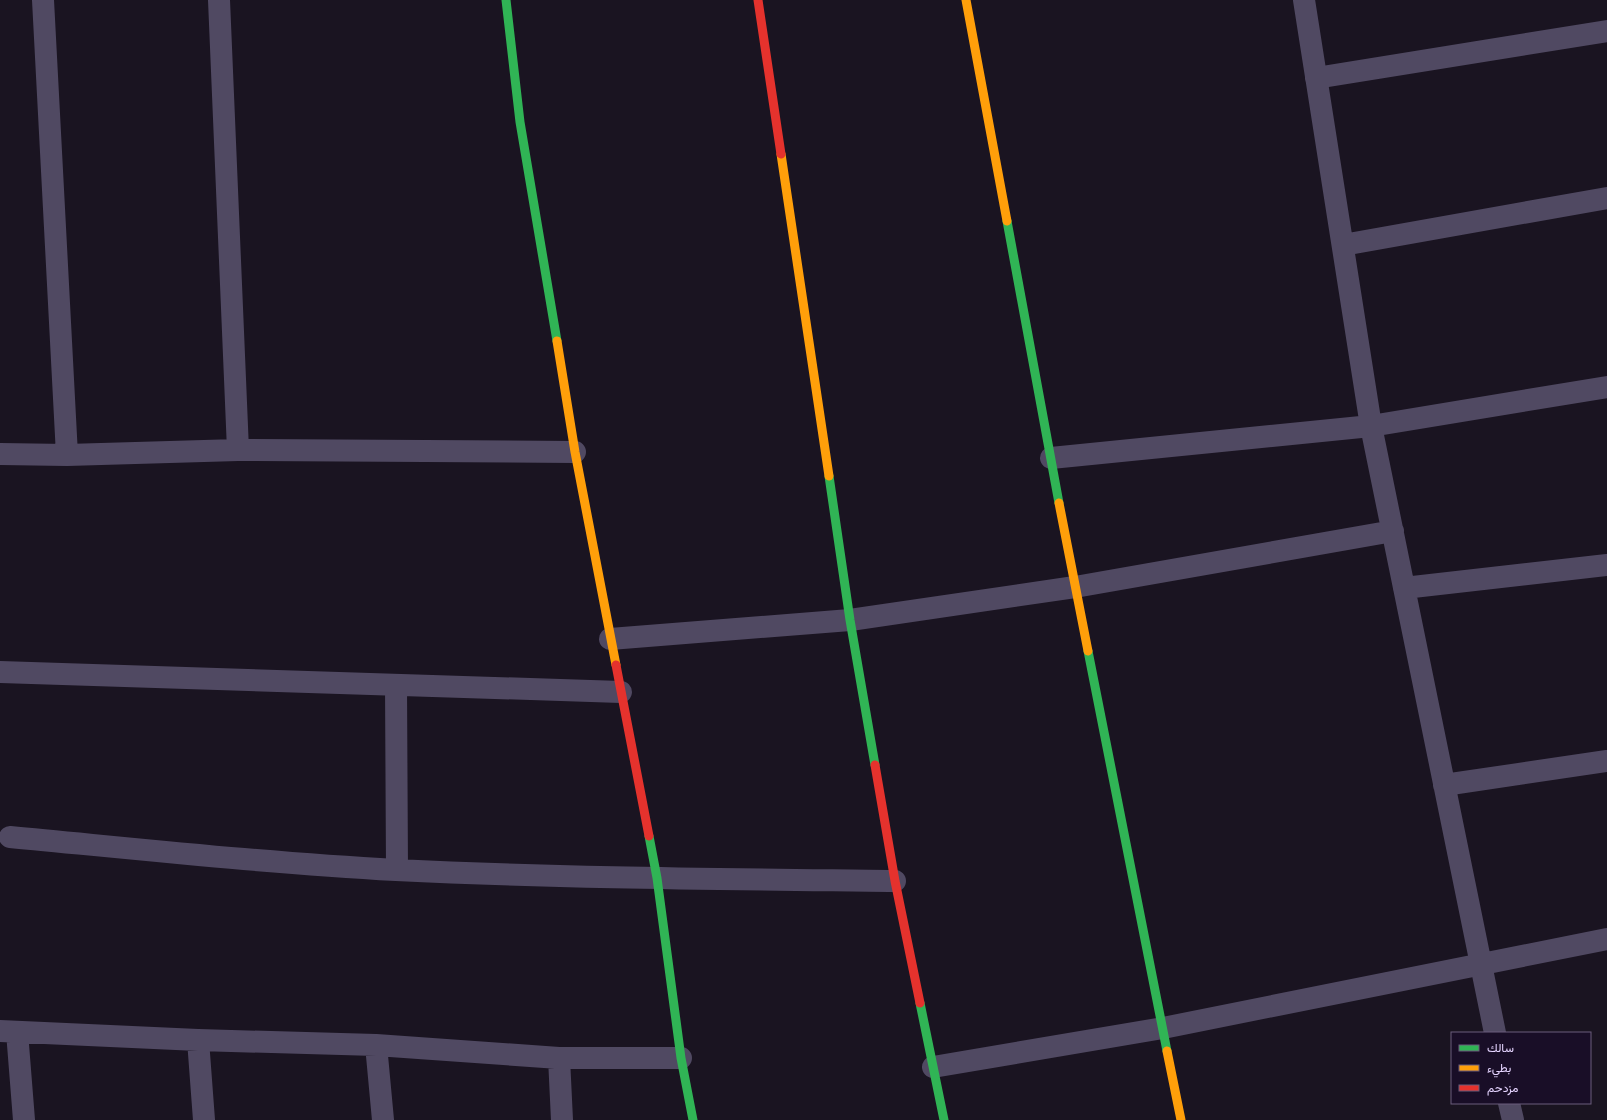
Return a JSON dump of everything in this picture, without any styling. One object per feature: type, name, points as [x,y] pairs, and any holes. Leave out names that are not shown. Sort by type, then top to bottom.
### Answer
[{"type":"street","points":[[43,0],[67,455]]},
{"type":"street","points":[[218,0],[238,450]]},
{"type":"street","points":[[506,0],[520,122],[575,452],[657,878],[681,1058],[693,1120]]},
{"type":"street","points":[[758,0],[850,620],[895,881],[944,1120]]},
{"type":"street","points":[[966,0],[1075,586],[1181,1120]]},
{"type":"street","points":[[1304,0],[1371,426],[1495,1032]]},
{"type":"street","points":[[1316,78],[1607,31]]},
{"type":"street","points":[[1343,245],[1607,198]]},
{"type":"street","points":[[1051,458],[1371,426],[1607,387]]},
{"type":"street","points":[[0,454],[67,455],[238,450],[575,452]]},
{"type":"street","points":[[610,640],[850,620],[1075,586],[1392,531]]},
{"type":"street","points":[[1404,588],[1607,565]]},
{"type":"street","points":[[0,672],[621,692]]},
{"type":"street","points":[[396,685],[396,870]]},
{"type":"street","points":[[1444,785],[1607,761]]},
{"type":"street","points":[[10,838],[293,864],[396,870],[657,878],[895,881]]},
{"type":"street","points":[[933,1068],[1163,1028],[1607,939]]},
{"type":"street","points":[[24,1120],[9,1031],[198,1040],[376,1045],[559,1058],[681,1058]]},
{"type":"street","points":[[198,1040],[204,1120]]},
{"type":"street","points":[[376,1045],[383,1120]]},
{"type":"street","points":[[559,1058],[562,1120]]},
{"type":"street","points":[[1509,1104],[1513,1120]]},
{"type":"traffic: fast","points":[[506,0],[520,122],[557,341]]},
{"type":"traffic: fast","points":[[1007,221],[1059,503]]},
{"type":"traffic: fast","points":[[829,476],[850,620],[875,765]]},
{"type":"traffic: fast","points":[[1088,651],[1167,1051]]},
{"type":"traffic: fast","points":[[649,836],[657,878],[681,1058],[693,1120]]},
{"type":"traffic: fast","points":[[920,1003],[944,1120]]},
{"type":"traffic: slow","points":[[966,0],[1007,221]]},
{"type":"traffic: slow","points":[[781,154],[829,476]]},
{"type":"traffic: slow","points":[[557,341],[575,452],[616,665]]},
{"type":"traffic: slow","points":[[1059,503],[1088,651]]},
{"type":"traffic: slow","points":[[1167,1051],[1181,1120]]},
{"type":"traffic: jam","points":[[758,0],[781,154]]},
{"type":"traffic: jam","points":[[616,665],[649,836]]},
{"type":"traffic: jam","points":[[875,765],[895,881],[920,1003]]}]
